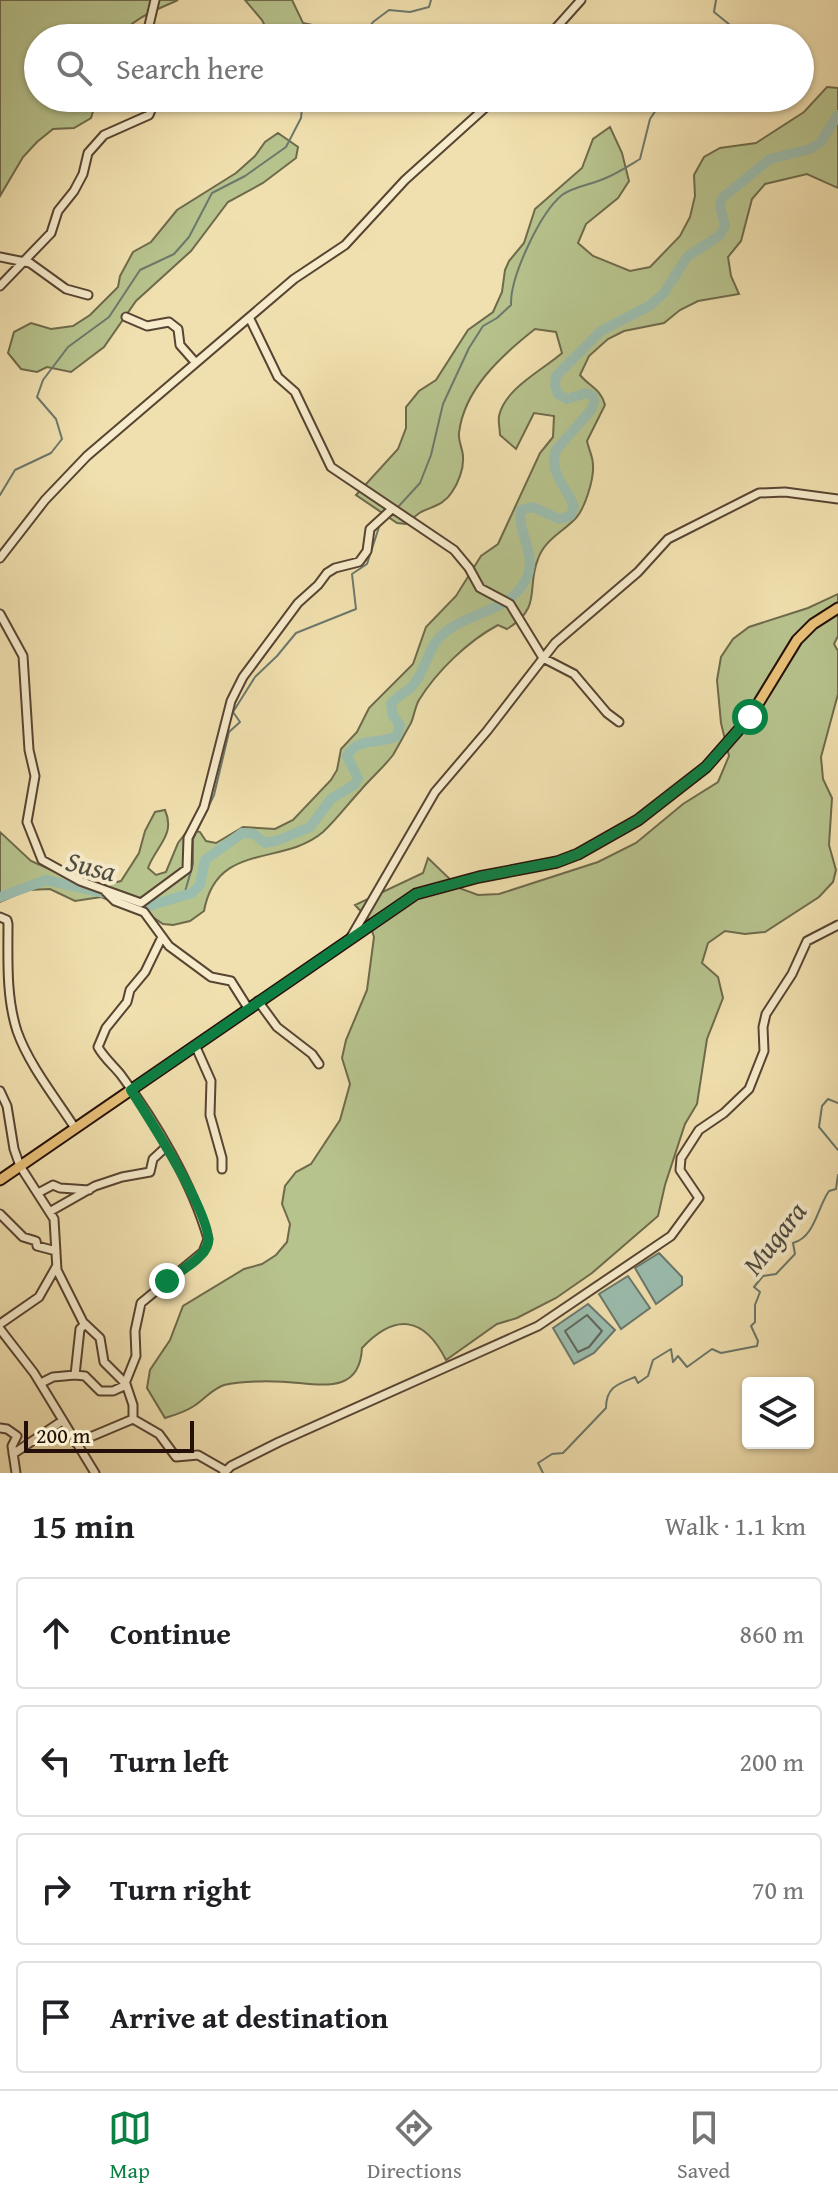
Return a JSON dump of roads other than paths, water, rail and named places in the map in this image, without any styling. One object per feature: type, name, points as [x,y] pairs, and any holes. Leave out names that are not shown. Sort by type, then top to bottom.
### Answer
[{"type":"main road","points":[[0,1180],[416,894],[479,877],[557,862],[578,854],[638,820],[706,767],[750,717],[797,640],[813,624],[838,608]]},
{"type":"street","points":[[149,24],[155,0]]},
{"type":"street","points":[[559,24],[580,0]]},
{"type":"street","points":[[0,286],[51,233],[58,211],[83,174],[88,153],[104,135],[150,112]]},
{"type":"street","points":[[0,558],[21,528],[87,456],[294,279],[345,245],[405,180],[479,112]]},
{"type":"street","points":[[0,257],[25,262],[66,289],[88,295]]},
{"type":"street","points":[[126,317],[147,326],[169,322],[179,330],[180,345],[195,362]]},
{"type":"street","points":[[250,319],[278,377],[295,392],[329,465],[454,550],[480,588],[510,604],[543,658],[574,674],[607,713],[619,722]]},
{"type":"street","points":[[351,937],[435,792],[555,643],[638,572],[668,539],[759,493],[785,492],[838,499]]},
{"type":"street","points":[[0,614],[23,656],[29,750],[35,776],[27,822],[46,864],[106,892],[141,903],[187,869],[188,838],[204,807],[212,782],[231,701],[249,667],[298,603],[327,573],[359,562],[367,551],[370,529],[392,509]]},
{"type":"street","points":[[106,892],[115,901],[144,912],[169,946],[211,977],[231,981],[248,1008]]},
{"type":"street","points":[[0,917],[8,924],[8,971],[17,1030],[75,1128]]},
{"type":"street","points":[[133,1419],[159,1434],[176,1457],[198,1455],[225,1472],[279,1442],[437,1369],[521,1335],[671,1236],[699,1198],[680,1170],[681,1158],[699,1130],[724,1113],[749,1089],[764,1051],[766,1014],[792,974],[807,941],[838,925]]},
{"type":"street","points":[[41,1383],[53,1377],[75,1375],[85,1376],[105,1392],[126,1384],[136,1356],[135,1331],[141,1303],[207,1246],[208,1239],[195,1200],[166,1147],[131,1090],[98,1047],[106,1028],[145,972],[162,937]]},
{"type":"street","points":[[258,1001],[277,1027],[312,1054],[319,1064]]},
{"type":"street","points":[[195,1045],[211,1081],[210,1115],[222,1169]]},
{"type":"street","points":[[0,1091],[7,1106],[20,1166],[51,1211],[55,1224],[56,1267],[85,1324],[100,1338],[104,1362],[126,1384],[133,1405],[133,1419]]},
{"type":"street","points":[[51,1211],[89,1190],[122,1177],[150,1172],[153,1159],[166,1147]]},
{"type":"street","points":[[38,1193],[53,1185],[89,1190]]},
{"type":"street","points":[[0,1214],[23,1237],[36,1241],[37,1246],[46,1250],[56,1251]]},
{"type":"street","points":[[56,1267],[39,1297],[0,1326],[41,1383],[95,1473]]},
{"type":"street","points":[[75,1375],[80,1329],[85,1324]]},
{"type":"street","points":[[76,1443],[133,1419]]},
{"type":"street","points":[[13,1454],[62,1421]]},
{"type":"street","points":[[0,1428],[17,1436],[12,1446],[16,1473]]},
{"type":"water","points":[[659,1253],[682,1277],[682,1285],[656,1304],[635,1268]]},
{"type":"water","points":[[628,1276],[650,1308],[621,1329],[599,1294]]},
{"type":"water","points":[[588,1304],[615,1330],[594,1353],[574,1364],[553,1328]]},
{"type":"waterway","points":[[372,24],[389,10],[410,12],[429,7],[431,0]]},
{"type":"waterway","points":[[716,0],[714,12],[729,24]]},
{"type":"waterway","points":[[0,495],[15,470],[51,453],[62,439],[56,419],[37,397],[43,380],[68,347],[109,317],[140,270],[174,254],[189,237],[212,193],[245,176],[286,147],[302,112]]},
{"type":"waterway","points":[[388,518],[420,483],[431,455],[443,404],[469,348],[483,326],[511,305],[521,263],[545,216],[562,195],[603,179],[640,159],[655,112]]},
{"type":"waterway","points":[[132,905],[142,908],[192,893],[200,885],[205,860],[242,833],[254,834],[265,843],[310,827],[331,799],[355,784],[358,778],[347,756],[364,743],[397,736],[400,725],[393,716],[391,704],[414,684],[436,641],[461,622],[503,603],[521,588],[530,560],[521,510],[533,507],[559,519],[570,516],[574,507],[556,473],[554,458],[556,450],[591,410],[594,402],[593,396],[586,393],[567,399],[558,394],[556,376],[601,331],[649,306],[664,293],[687,257],[720,235],[725,226],[720,206],[722,198],[770,159],[810,149],[820,143],[838,115]]},
{"type":"waterway","points":[[184,895],[193,864],[193,839],[214,795],[229,732],[240,722],[233,712],[255,677],[296,633],[356,609],[352,574],[367,564],[380,524]]},
{"type":"waterway","name":"Susa","points":[[0,897],[46,880],[114,895]]},
{"type":"waterway","name":"Mugara","points":[[838,1103],[828,1099],[822,1106],[819,1127],[838,1150]]},
{"type":"waterway","name":"Mugara","points":[[543,1473],[538,1463],[552,1454],[563,1453],[606,1408],[608,1395],[614,1387],[635,1377],[638,1383],[648,1376],[653,1360],[671,1349],[673,1362],[678,1356],[687,1367],[712,1349],[721,1353],[757,1346],[751,1326],[755,1322],[755,1305],[760,1292],[754,1287],[763,1276],[776,1274],[795,1254],[793,1243],[811,1228],[829,1191],[836,1189],[838,1175]]}]
